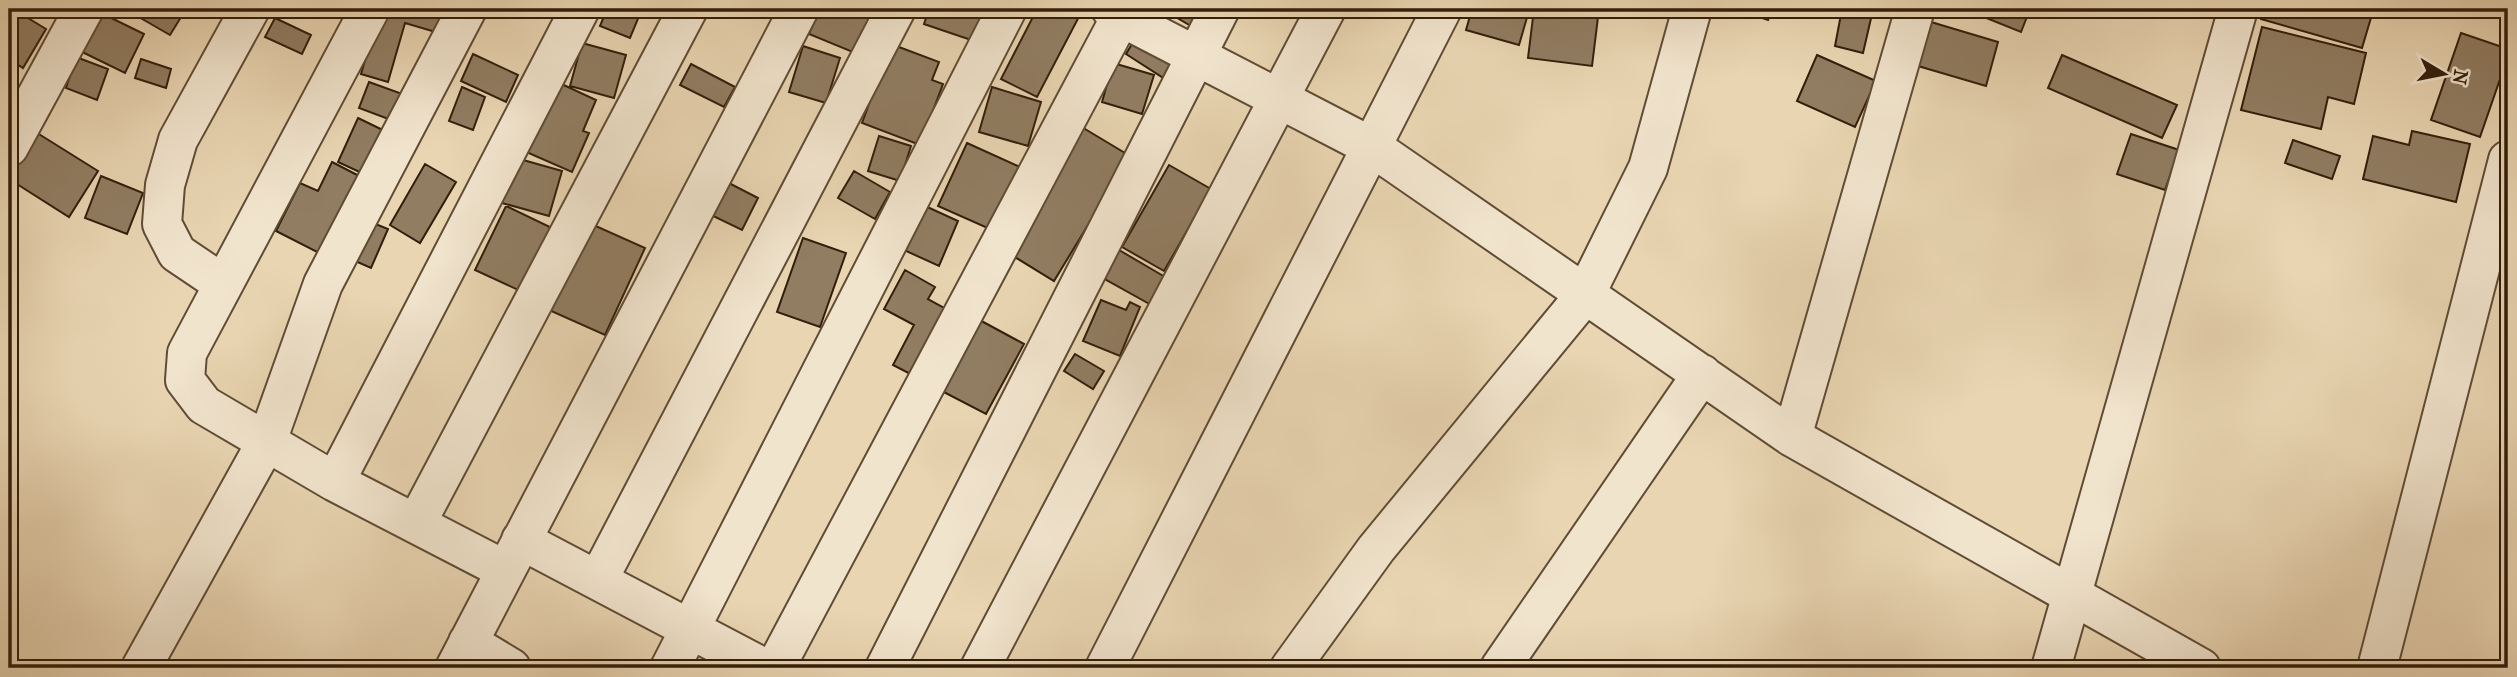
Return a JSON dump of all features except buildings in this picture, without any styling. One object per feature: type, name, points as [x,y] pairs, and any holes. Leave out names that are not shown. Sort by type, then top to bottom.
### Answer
[{"type":"street","points":[[9,147],[83,9]]},
{"type":"street","points":[[223,284],[177,253],[162,224],[165,185],[178,140],[250,9]]},
{"type":"street","points":[[370,9],[187,353],[185,380],[204,405],[335,482],[416,524],[598,580],[764,668]]},
{"type":"street","points":[[141,668],[267,441],[323,284],[467,9]]},
{"type":"street","points":[[335,482],[580,9]]},
{"type":"street","points":[[416,524],[688,9]]},
{"type":"street","points":[[511,668],[461,655],[799,9]]},
{"type":"street","points":[[598,580],[896,9]]},
{"type":"street","points":[[670,668],[1007,9]]},
{"type":"street","points":[[885,668],[1220,9]]},
{"type":"street","points":[[980,668],[1326,9]]},
{"type":"street","points":[[1105,668],[1442,9]]},
{"type":"street","points":[[1290,668],[1376,549],[1585,295],[1648,168],[1692,9]]},
{"type":"street","points":[[1792,437],[1915,9]]},
{"type":"street","points":[[2051,668],[2238,9]]},
{"type":"street","points":[[775,668],[1119,11],[1196,56],[1371,147],[1792,437],[2201,668]]},
{"type":"street","points":[[2377,668],[2508,160]]},
{"type":"street","points":[[1500,668],[1702,374]]}]
